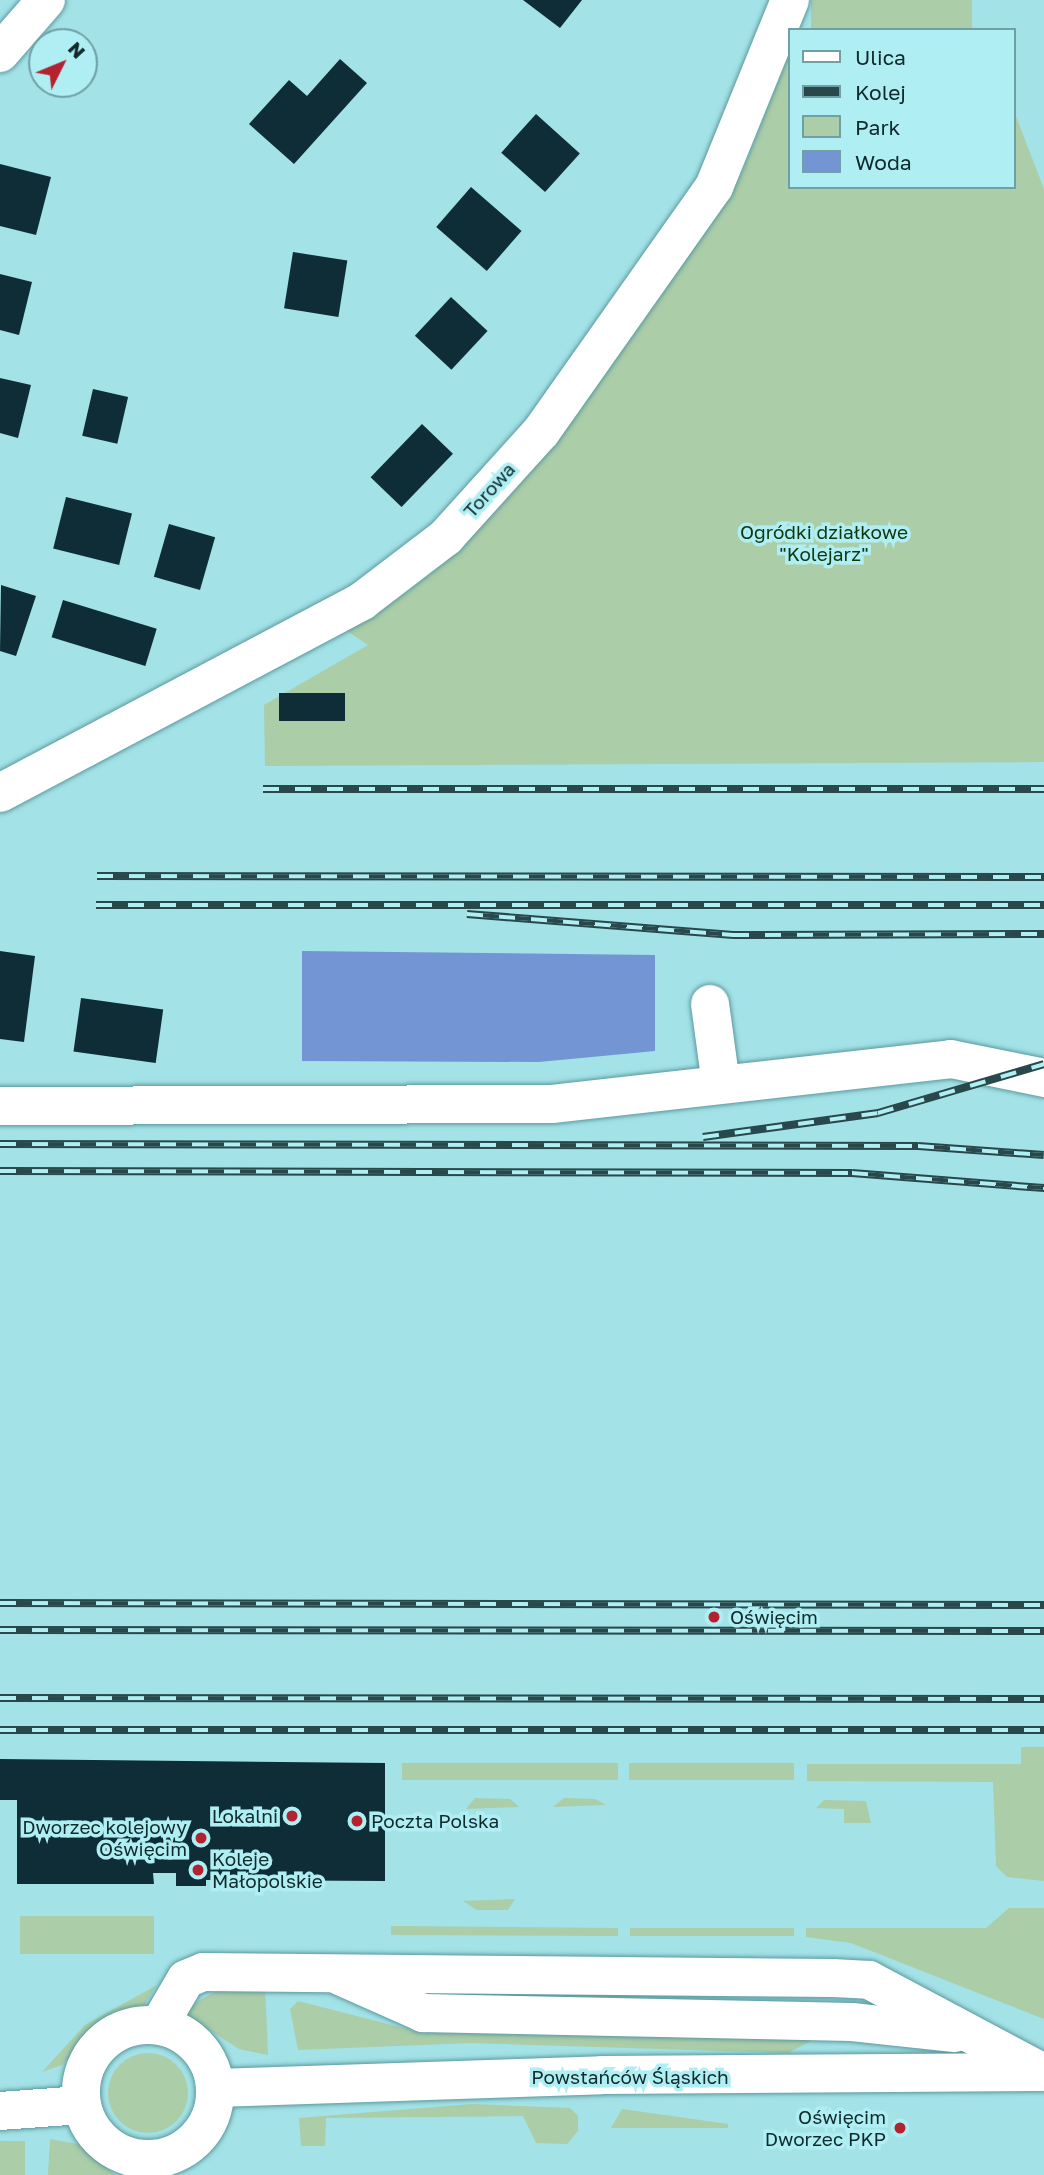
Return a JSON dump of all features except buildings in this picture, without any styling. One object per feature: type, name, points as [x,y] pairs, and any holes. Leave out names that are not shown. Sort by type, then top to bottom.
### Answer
[{"type":"street","points":[[0,53],[46,0]]},
{"type":"street","name":"Torowa","points":[[0,793],[362,601],[446,537],[541,432],[714,187],[790,0]]},
{"type":"street","points":[[710,1004],[721,1084]]},
{"type":"street","points":[[0,1105],[521,1105],[951,1059],[1044,1078]]},
{"type":"street","points":[[159,2025],[186,1979],[203,1972],[833,1978],[869,1980],[1043,2072]]},
{"type":"street","points":[[332,1972],[423,2013],[852,2022],[974,2035]]},
{"type":"street","points":[[833,1978],[852,2022],[848,2056],[834,2078]]},
{"type":"street","points":[[141,2024],[177,2030],[204,2054],[216,2088],[210,2120],[196,2140],[154,2167],[115,2151],[94,2131],[82,2105],[85,2068],[106,2039],[141,2024]]},
{"type":"street","name":"Powstańców Śląskich","points":[[216,2088],[588,2075],[834,2078],[1043,2072]]},
{"type":"street","points":[[0,2111],[82,2105]]},
{"type":"green space","points":[[811,0],[972,0],[972,28],[811,28]]},
{"type":"green space","name":"Ogródki działkowe \"Kolejarz\"","points":[[788,57],[788,189],[1016,189],[1016,116],[1044,189],[1044,762],[265,766],[264,705],[368,645],[344,629],[410,590],[500,501],[632,335],[741,175]]},
{"type":"green space","points":[[1021,1747],[1044,1747],[1044,1881],[1007,1877],[996,1866],[993,1782],[807,1781],[807,1764],[1021,1764]]},
{"type":"green space","points":[[402,1763],[618,1763],[618,1780],[402,1780]]},
{"type":"green space","points":[[629,1763],[794,1763],[794,1780],[629,1780]]},
{"type":"green space","points":[[475,1798],[510,1799],[519,1807],[466,1809]]},
{"type":"green space","points":[[564,1798],[595,1799],[606,1805],[553,1807]]},
{"type":"green space","points":[[824,1800],[866,1801],[871,1823],[844,1823],[844,1809],[816,1808]]},
{"type":"green space","points":[[515,1899],[508,1910],[477,1910],[463,1901]]},
{"type":"green space","points":[[1009,1908],[1044,1908],[1044,2019],[851,1943],[806,1937],[806,1928],[986,1928]]},
{"type":"green space","points":[[20,1916],[154,1916],[154,1954],[20,1954]]},
{"type":"green space","points":[[391,1926],[618,1928],[618,1936],[391,1935]]},
{"type":"green space","points":[[630,1928],[794,1928],[794,1936],[630,1936]]},
{"type":"green space","points":[[157,1985],[142,2008],[107,2021],[62,2065],[42,2072],[85,2025]]},
{"type":"green space","points":[[265,1986],[268,2055],[239,2049],[180,2011],[218,1990]]},
{"type":"green space","points":[[298,2001],[423,2033],[819,2037],[788,2053],[471,2043],[298,2050],[290,2009]]},
{"type":"green space","points":[[148,2053],[163,2056],[176,2065],[185,2078],[188,2093],[185,2108],[176,2121],[163,2130],[148,2133],[133,2130],[120,2121],[111,2108],[108,2093],[111,2078],[120,2065],[133,2056]]},
{"type":"green space","points":[[472,2104],[570,2108],[578,2116],[578,2131],[567,2144],[536,2143],[523,2116],[326,2118],[325,2146],[301,2146],[299,2118]]},
{"type":"green space","points":[[622,2109],[728,2124],[728,2128],[611,2128]]},
{"type":"green space","points":[[50,2139],[78,2144],[115,2175],[48,2175]]},
{"type":"green space","points":[[0,2141],[25,2141],[25,2175],[0,2175]]},
{"type":"water","points":[[302,951],[655,955],[655,1051],[539,1062],[302,1061]]},
{"type":"railway","points":[[263,789],[1044,789]]},
{"type":"railway","points":[[97,876],[1044,877]]},
{"type":"railway","points":[[96,905],[1044,905]]},
{"type":"railway","points":[[467,914],[733,935],[1044,934]]},
{"type":"railway","points":[[703,1137],[878,1113],[1044,1064]]},
{"type":"railway","points":[[0,1144],[918,1146],[1044,1155]]},
{"type":"railway","points":[[0,1171],[852,1173],[1044,1188]]},
{"type":"railway","points":[[0,1603],[1044,1605]]},
{"type":"railway","points":[[0,1630],[1044,1631]]},
{"type":"railway","points":[[0,1698],[1044,1699]]},
{"type":"railway","points":[[0,1730],[1044,1730]]},
{"type":"place","name":"Oświęcim","points":[[714,1617]]},
{"type":"place","name":"Lokalni","points":[[292,1816]]},
{"type":"place","name":"Poczta Polska","points":[[357,1821]]},
{"type":"place","name":"Dworzec kolejowy Oświęcim","points":[[201,1838]]},
{"type":"place","name":"Koleje Małopolskie","points":[[198,1870]]},
{"type":"place","name":"Oświęcim Dworzec PKP","points":[[900,2128]]}]
